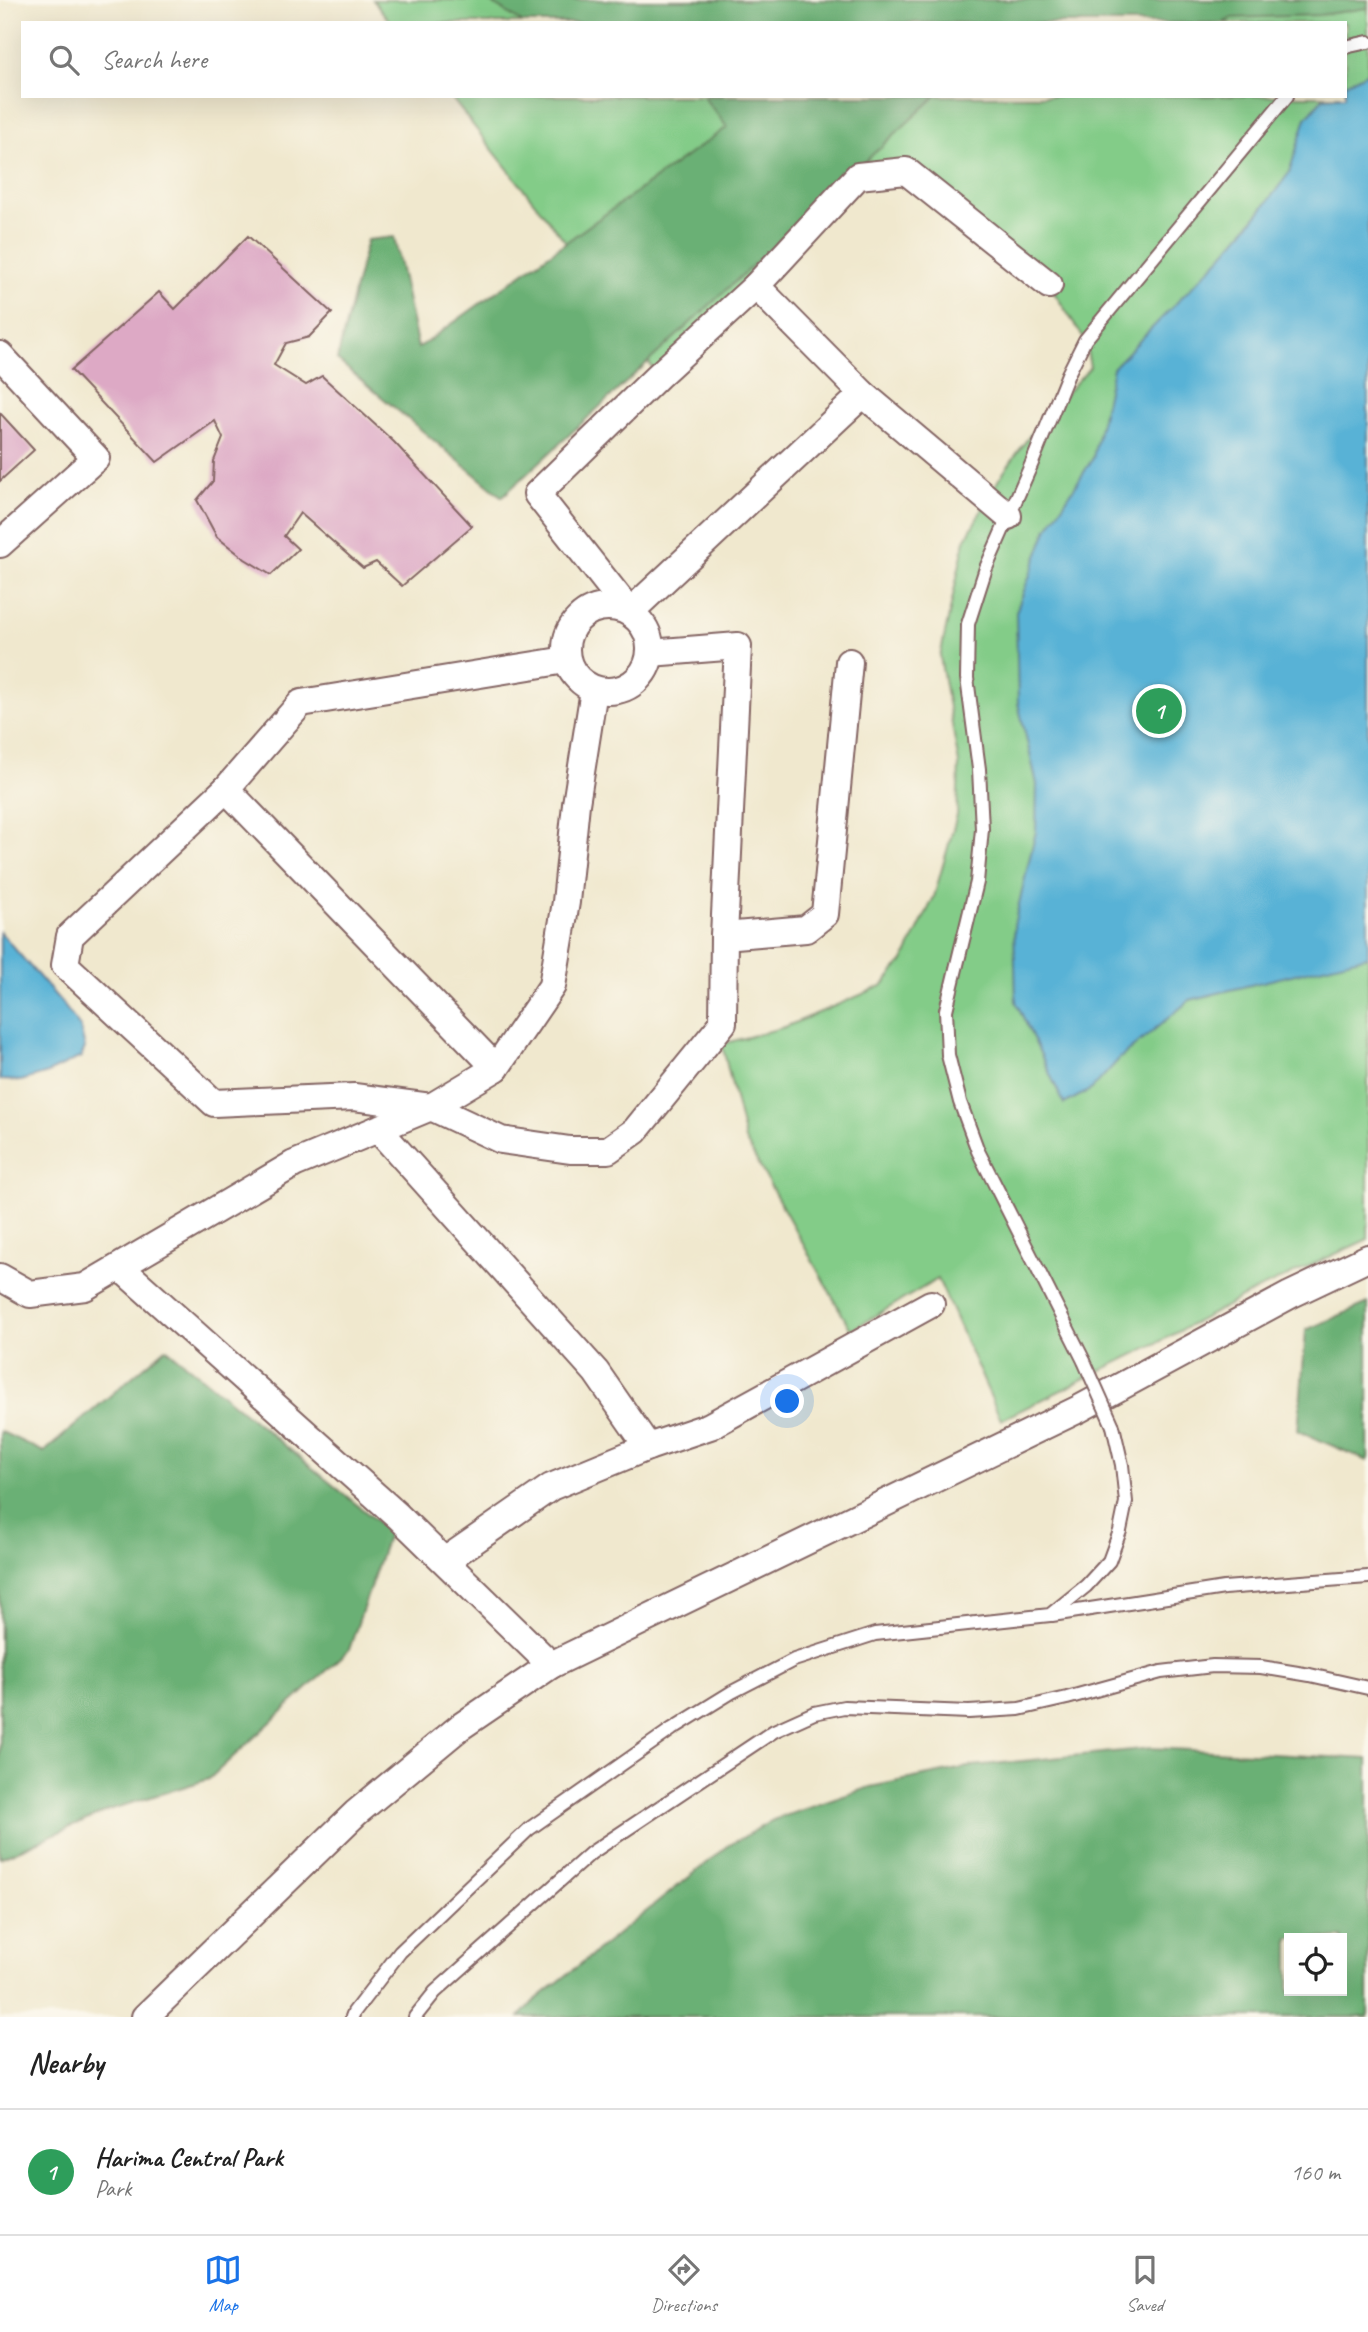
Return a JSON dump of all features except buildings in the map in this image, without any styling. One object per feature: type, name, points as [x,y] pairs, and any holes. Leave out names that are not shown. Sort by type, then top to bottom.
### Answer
[{"type":"street","points":[[630,612],[613,607],[597,608],[582,615],[570,628],[565,644],[566,660],[576,679],[594,690],[613,692],[631,685],[645,671],[650,641],[646,630],[537,494],[658,376],[756,286],[858,176],[906,171],[1049,285]]},
{"type":"street","points":[[756,286],[863,394],[1008,516]]},
{"type":"street","points":[[0,355],[96,458],[0,544]]},
{"type":"street","points":[[630,612],[863,394]]},
{"type":"street","points":[[566,660],[301,703],[226,789],[70,936],[65,965],[214,1103],[354,1097],[431,1107],[501,1140],[570,1150],[608,1150],[635,1131],[723,1023],[724,936],[738,646],[650,653]]},
{"type":"street","points":[[724,936],[806,929],[825,914],[849,662]]},
{"type":"street","points":[[0,1277],[30,1294],[85,1287],[294,1164],[431,1107],[496,1068],[552,986],[594,690]]},
{"type":"street","points":[[226,789],[496,1068]]},
{"type":"street","points":[[379,1129],[596,1372],[648,1447]]},
{"type":"street","points":[[145,2017],[356,1813],[460,1727],[551,1665],[1079,1409],[1290,1295],[1368,1258]]},
{"type":"street","points":[[121,1268],[446,1560],[551,1665]]},
{"type":"street","points":[[446,1560],[551,1488],[648,1447],[710,1426],[931,1304]]},
{"type":"lane","points":[[1347,47],[1368,42]]},
{"type":"lane","points":[[1050,1615],[1086,1586],[1109,1561],[1120,1531],[1126,1502],[1122,1465],[1113,1426],[1084,1361],[978,1151],[960,1102],[948,1055],[946,1010],[977,882],[982,829],[979,769],[967,678],[968,624],[986,568],[1068,373],[1085,340],[1285,98]]},
{"type":"lane","points":[[352,2017],[400,1952],[529,1829],[672,1729],[732,1692],[794,1660],[875,1634],[1050,1615],[1224,1588],[1368,1577]]},
{"type":"lane","points":[[415,2017],[444,1983],[591,1853],[774,1731],[814,1713],[844,1707],[969,1712],[1019,1709],[1161,1672],[1213,1666],[1261,1667],[1368,1688]]},
{"type":"green space","points":[[373,0],[1368,0],[1368,1239],[1253,1292],[1001,1420],[938,1279],[851,1330],[745,1140],[722,1044],[785,1027],[882,986],[903,961],[934,897],[957,815],[959,764],[940,657],[965,540],[999,479],[1035,428],[1090,367],[1085,340],[1049,285],[905,171],[857,176],[658,376],[565,241],[452,98],[1347,98],[1347,21],[389,21]]},
{"type":"green space","points":[[487,0],[1368,0],[1368,8],[1320,15],[1232,18],[1227,21],[520,21]]},
{"type":"green space","points":[[705,98],[934,98],[502,497],[337,360],[367,240],[394,237],[418,348],[727,127]]},
{"type":"green space","points":[[1368,1303],[1368,1461],[1298,1431],[1306,1330]]},
{"type":"green space","points":[[166,1348],[389,1531],[349,1650],[209,1779],[112,1809],[0,1858],[0,1431],[44,1452]]},
{"type":"green space","points":[[1152,1748],[1368,1759],[1368,2017],[520,2017],[533,2002],[728,1846],[773,1820],[870,1787],[973,1766]]},
{"type":"water","points":[[1368,72],[1368,956],[1190,1000],[1119,1059],[1092,1089],[1064,1104],[1016,1002],[1014,925],[1036,831],[1037,784],[1018,703],[1016,612],[1047,530],[1093,458],[1113,368],[1221,257],[1258,214],[1289,173],[1306,118],[1323,98],[1347,98],[1347,83]]},
{"type":"water","points":[[0,932],[80,1027],[85,1048],[81,1057],[48,1073],[21,1081],[0,1080]]},
{"type":"place","name":"Harima Central Park","points":[[1159,711]]}]
